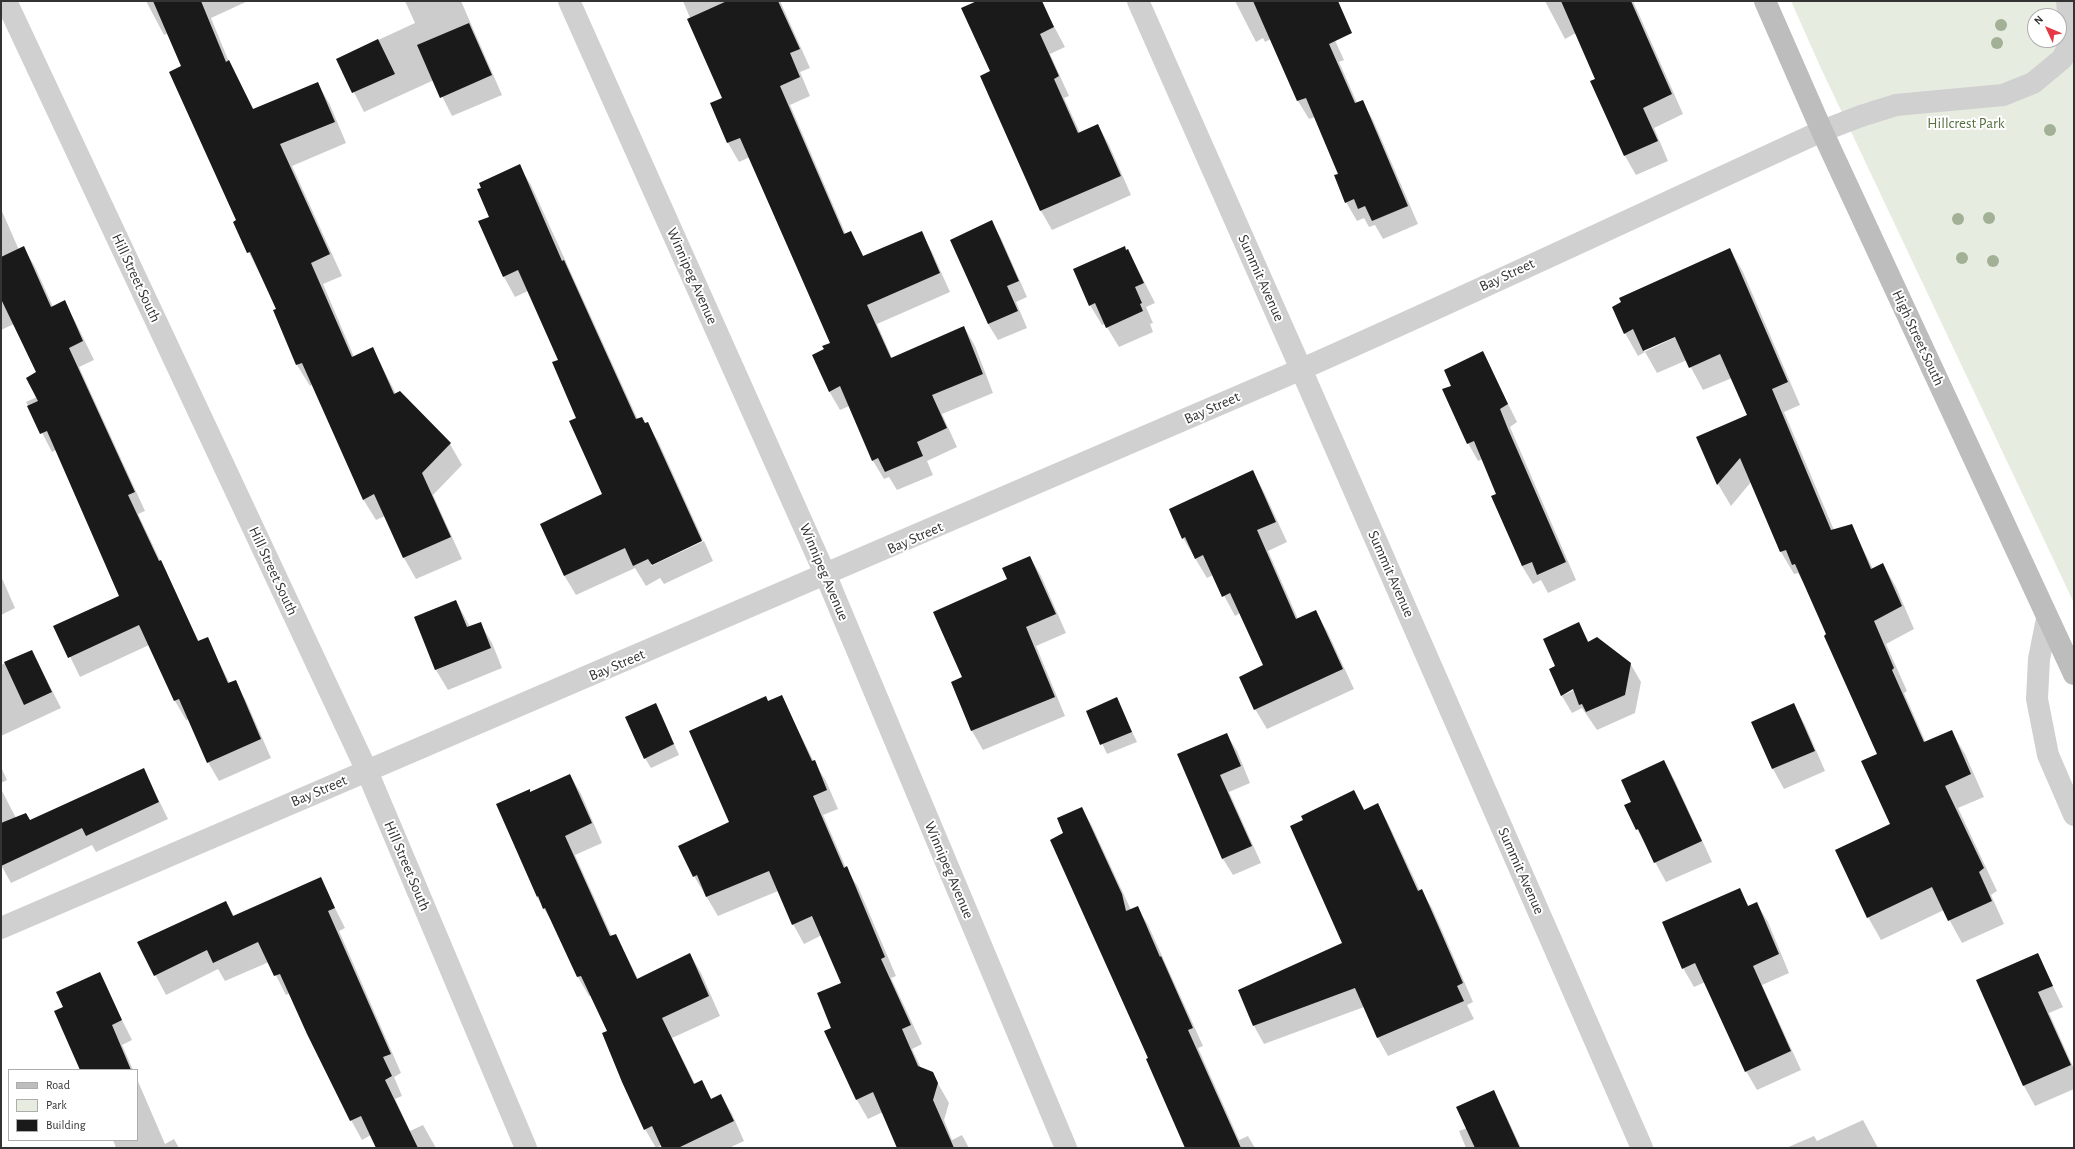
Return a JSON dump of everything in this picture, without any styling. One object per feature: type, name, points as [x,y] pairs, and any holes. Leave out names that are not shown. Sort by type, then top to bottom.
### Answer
[{"type":"main road","name":"High Street South","points":[[1765,1],[1822,131],[2047,619],[2074,674]]},
{"type":"street","name":"Hill Street South","points":[[6,1],[367,771],[526,1148]]},
{"type":"street","name":"Winnipeg Avenue","points":[[569,1],[826,576],[1066,1148]]},
{"type":"street","name":"Summit Avenue","points":[[1138,1],[1642,1148]]},
{"type":"street","name":"Bay Street","points":[[1,928],[826,576],[1301,369],[1822,131],[1861,116],[1896,105],[2003,95],[2033,83],[2062,59],[2071,42],[2067,1]]},
{"type":"street","points":[[2047,619],[2039,659],[2037,699],[2048,755],[2074,815]]},
{"type":"green space","name":"Hillcrest Park","points":[[1791,1],[2074,1],[2074,603],[1819,64]]},
{"type":"building","points":[[153,1],[201,1],[226,62],[229,60],[253,109],[318,82],[335,122],[280,144],[330,254],[311,263],[352,357],[373,347],[394,394],[400,391],[451,443],[422,473],[451,537],[403,558],[374,494],[363,500],[302,363],[296,365],[273,310],[276,309],[250,252],[247,253],[233,222],[236,220],[169,72],[181,66]]},
{"type":"building","points":[[727,1],[778,1],[800,49],[790,53],[800,77],[780,86],[844,234],[851,231],[863,256],[922,231],[940,273],[867,305],[891,358],[964,326],[983,374],[932,395],[947,428],[917,442],[923,456],[885,472],[878,458],[872,461],[840,386],[829,392],[812,355],[824,349],[822,346],[830,343],[740,138],[727,143],[710,103],[722,98],[687,19]]},
{"type":"building","points":[[977,1],[1042,1],[1054,27],[1040,34],[1059,76],[1054,79],[1078,133],[1098,124],[1121,176],[1040,211],[980,76],[990,71],[961,8]]},
{"type":"building","points":[[1253,1],[1338,1],[1352,33],[1329,44],[1355,103],[1363,100],[1408,206],[1372,221],[1365,206],[1358,209],[1354,199],[1345,203],[1334,175],[1338,174],[1306,98],[1297,101]]},
{"type":"building","points":[[1561,1],[1631,1],[1672,94],[1643,108],[1658,141],[1624,156],[1590,81],[1595,79]]},
{"type":"building","points":[[469,23],[492,75],[440,98],[417,45]]},
{"type":"building","points":[[378,39],[395,74],[352,93],[336,59]]},
{"type":"building","points":[[520,164],[562,261],[564,260],[636,419],[642,417],[645,423],[648,422],[702,541],[652,565],[648,559],[633,566],[625,548],[564,576],[540,524],[602,494],[569,421],[576,418],[552,362],[558,360],[518,270],[503,277],[478,221],[489,217],[477,189],[481,188],[479,183]]},
{"type":"building","points":[[992,220],[1019,281],[1007,286],[1018,311],[988,324],[950,240]]},
{"type":"building","points":[[24,246],[51,307],[65,300],[83,341],[69,348],[135,492],[128,495],[159,561],[161,560],[198,641],[208,637],[228,683],[236,680],[261,739],[207,763],[179,699],[174,701],[139,625],[68,658],[53,626],[119,596],[47,431],[40,434],[27,406],[38,401],[26,378],[36,372],[1,299],[1,257]]},
{"type":"building","points":[[1125,246],[1126,250],[1128,249],[1144,283],[1135,287],[1142,303],[1140,304],[1143,311],[1106,328],[1095,303],[1089,306],[1073,269]]},
{"type":"building","points":[[1730,248],[1788,382],[1772,389],[1831,530],[1852,524],[1871,569],[1883,563],[1902,606],[1874,621],[1894,668],[1892,670],[1924,742],[1952,730],[1971,774],[1945,786],[1984,868],[1979,872],[1992,901],[1948,921],[1932,887],[1867,918],[1835,850],[1890,824],[1861,761],[1877,754],[1824,636],[1826,634],[1795,564],[1792,565],[1786,550],[1780,552],[1740,458],[1717,485],[1696,437],[1747,415],[1720,354],[1689,368],[1675,337],[1643,351],[1633,329],[1624,334],[1612,307],[1621,302],[1619,298]]},
{"type":"building","points":[[1483,351],[1508,404],[1500,409],[1566,562],[1537,575],[1532,562],[1522,566],[1491,496],[1496,494],[1474,441],[1467,444],[1442,389],[1451,386],[1444,370]]},
{"type":"building","points":[[1253,470],[1276,522],[1257,530],[1296,619],[1316,610],[1343,669],[1254,710],[1239,677],[1263,665],[1230,593],[1222,597],[1203,555],[1195,559],[1185,537],[1182,539],[1169,509]]},
{"type":"building","points":[[1030,556],[1056,614],[1026,627],[1055,697],[971,731],[951,682],[962,677],[933,612],[1007,579],[1002,568]]},
{"type":"building","points":[[456,600],[467,627],[481,622],[491,648],[435,670],[414,617]]},
{"type":"building","points":[[1579,622],[1588,642],[1597,637],[1631,663],[1625,695],[1586,712],[1582,704],[1579,705],[1573,689],[1561,696],[1549,669],[1555,666],[1543,639]]},
{"type":"building","points":[[32,650],[52,692],[24,705],[4,662]]},
{"type":"building","points":[[782,695],[812,761],[815,760],[827,790],[813,796],[844,868],[847,866],[885,957],[881,959],[911,1025],[902,1029],[918,1066],[933,1072],[938,1083],[933,1100],[954,1148],[897,1148],[873,1092],[856,1100],[824,1031],[831,1028],[817,993],[841,983],[812,916],[792,925],[769,871],[706,897],[697,875],[693,877],[678,846],[729,822],[689,731],[766,696],[768,701]]},
{"type":"building","points":[[1117,697],[1132,732],[1100,745],[1086,711]]},
{"type":"building","points":[[656,703],[674,744],[644,759],[625,717]]},
{"type":"building","points":[[1794,703],[1815,751],[1772,769],[1751,722]]},
{"type":"building","points":[[1227,733],[1241,766],[1220,775],[1252,846],[1222,859],[1177,754]]},
{"type":"building","points":[[1664,760],[1702,841],[1654,863],[1638,829],[1636,830],[1624,805],[1631,802],[1621,780]]},
{"type":"building","points":[[144,768],[159,802],[86,836],[82,828],[1,866],[1,823],[26,813],[30,820]]},
{"type":"building","points":[[570,774],[592,823],[565,836],[610,936],[616,934],[637,979],[690,953],[709,996],[662,1018],[694,1084],[702,1080],[711,1099],[721,1094],[734,1121],[678,1148],[662,1148],[652,1126],[644,1130],[602,1033],[607,1031],[581,976],[577,977],[545,908],[543,909],[538,896],[537,897],[496,804],[530,789],[530,792]]},
{"type":"building","points":[[1354,790],[1364,810],[1378,803],[1418,891],[1422,889],[1437,923],[1463,983],[1457,986],[1464,1001],[1377,1038],[1355,988],[1253,1026],[1238,990],[1342,943],[1290,826],[1303,820],[1301,816]]},
{"type":"building","points":[[1082,807],[1122,894],[1126,911],[1138,906],[1193,1028],[1188,1030],[1241,1148],[1185,1148],[1146,1059],[1148,1058],[1050,840],[1063,833],[1057,818]]},
{"type":"building","points":[[321,877],[335,908],[328,911],[391,1054],[383,1057],[392,1076],[385,1080],[418,1148],[376,1148],[361,1116],[350,1121],[307,1034],[280,974],[274,976],[258,942],[213,963],[207,950],[154,976],[137,942],[226,901],[233,916]]},
{"type":"building","points":[[1740,888],[1748,906],[1757,902],[1779,954],[1753,966],[1791,1051],[1745,1072],[1695,963],[1682,969],[1662,922]]},
{"type":"building","points":[[2038,953],[2053,986],[2038,992],[2071,1065],[2023,1086],[1976,980]]},
{"type":"building","points":[[100,972],[122,1020],[112,1025],[131,1069],[80,1069],[54,1011],[63,1007],[56,992]]},
{"type":"building","points":[[1494,1090],[1520,1148],[1475,1148],[1456,1107]]}]
